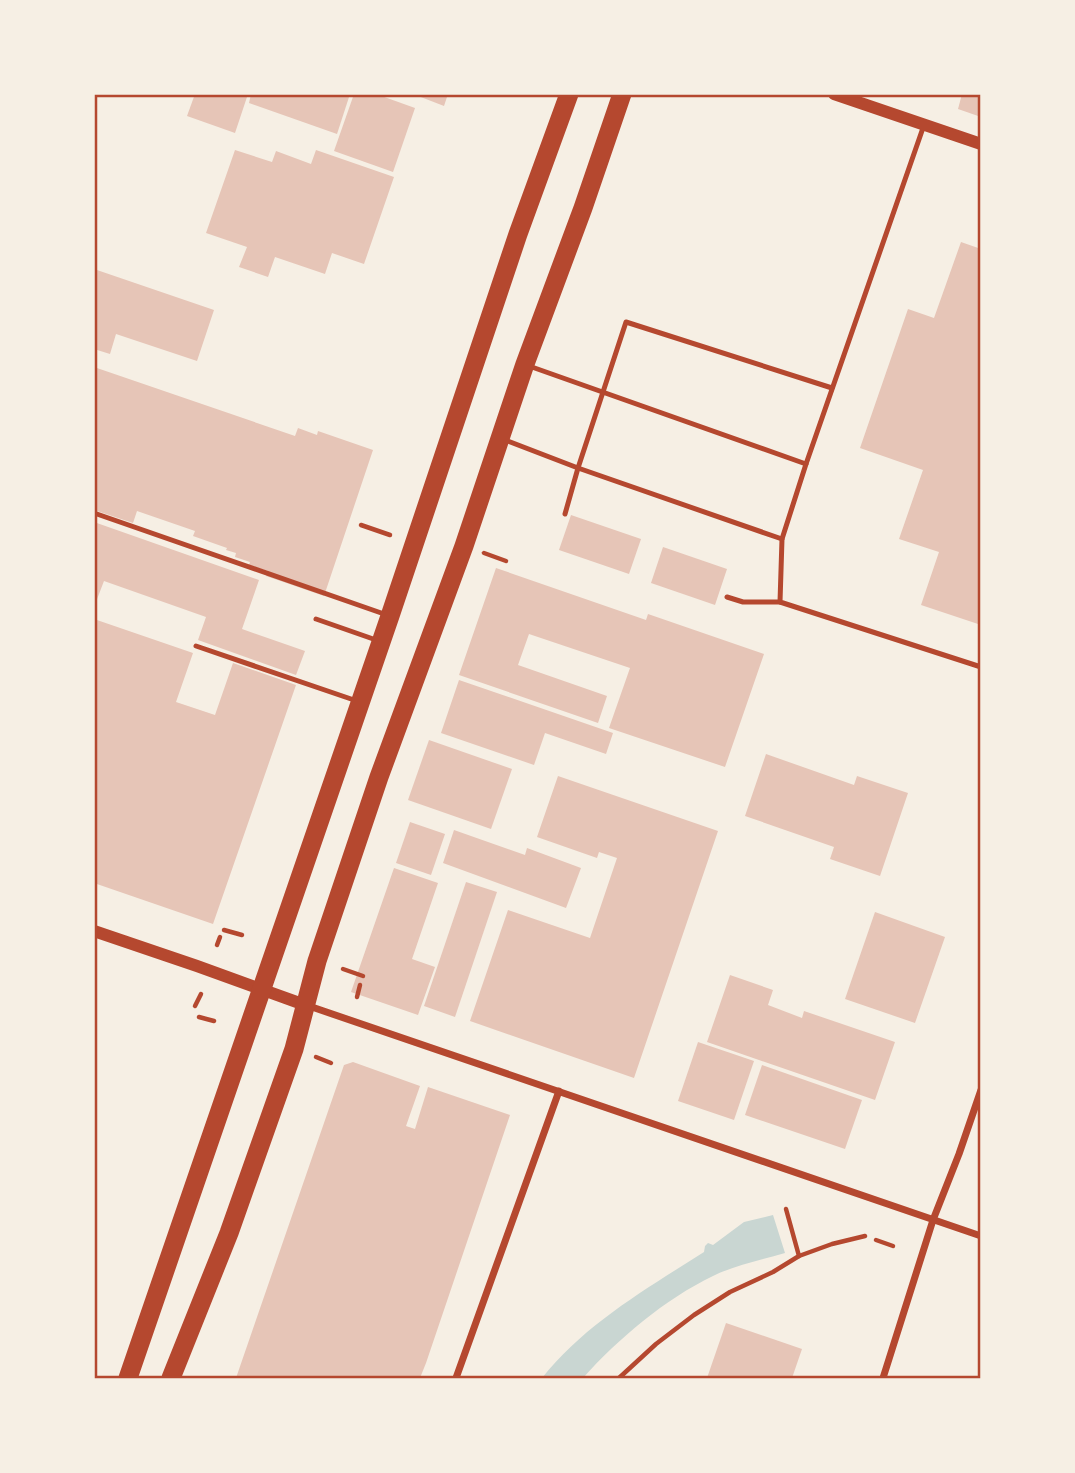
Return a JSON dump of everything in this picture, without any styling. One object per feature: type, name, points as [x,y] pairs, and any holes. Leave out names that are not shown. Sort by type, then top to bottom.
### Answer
[{"type":"highway","points":[[128,1378],[390,616],[518,234],[569,94]]},
{"type":"highway","points":[[171,1378],[233,1220],[294,1049],[317,961],[379,777],[464,546],[525,365],[622,94]]},
{"type":"street","points":[[835,94],[981,144]]},
{"type":"street","points":[[94,931],[981,1236]]},
{"type":"street","points":[[883,1378],[933,1220],[981,1090]]},
{"type":"street","points":[[456,1378],[559,1091]]},
{"type":"lane","points":[[780,602],[782,539],[924,125]]},
{"type":"lane","points":[[565,514],[626,323],[832,388]]},
{"type":"lane","points":[[525,365],[806,464]]},
{"type":"lane","points":[[500,438],[782,539]]},
{"type":"lane","points":[[94,513],[390,616]]},
{"type":"lane","points":[[727,597],[743,602],[780,602],[981,667]]},
{"type":"lane","points":[[316,619],[381,641]]},
{"type":"lane","points":[[196,646],[360,702]]},
{"type":"path","points":[[361,525],[390,535]]},
{"type":"path","points":[[480,552],[506,561]]},
{"type":"path","points":[[225,930],[242,935]]},
{"type":"path","points":[[217,945],[220,937]]},
{"type":"path","points":[[343,969],[363,976]]},
{"type":"path","points":[[357,997],[360,985]]},
{"type":"path","points":[[195,1006],[201,994]]},
{"type":"path","points":[[199,1017],[214,1021]]},
{"type":"path","points":[[315,1056],[331,1063]]},
{"type":"path","points":[[786,1209],[799,1255]]},
{"type":"path","points":[[619,1378],[694,1315],[730,1292],[772,1272],[799,1255],[865,1236]]},
{"type":"path","points":[[876,1240],[892,1246]]},
{"type":"shaded area","points":[[773,1215],[785,1253],[721,1272],[677,1296],[627,1335],[583,1378],[542,1378],[597,1324],[704,1252],[708,1243],[713,1245],[744,1222]]},
{"type":"building","points":[[195,94],[248,94],[235,133],[187,116]]},
{"type":"building","points":[[251,94],[350,94],[337,134],[249,103]]},
{"type":"building","points":[[354,94],[376,94],[415,108],[393,172],[334,151]]},
{"type":"building","points":[[413,94],[448,94],[444,106]]},
{"type":"building","points":[[962,94],[981,94],[981,117],[958,109]]},
{"type":"building","points":[[235,150],[272,162],[276,151],[311,164],[316,150],[394,177],[364,264],[332,253],[325,274],[275,257],[268,277],[239,267],[247,247],[206,233]]},
{"type":"building","points":[[961,242],[981,249],[981,625],[921,605],[939,552],[899,539],[923,470],[860,448],[908,309],[934,318]]},
{"type":"building","points":[[94,269],[214,310],[197,361],[116,334],[110,354],[94,349]]},
{"type":"building","points":[[94,367],[295,436],[298,428],[317,435],[318,431],[373,450],[324,596],[266,576],[268,571],[249,565],[250,562],[235,557],[236,553],[226,550],[227,548],[193,536],[195,531],[137,511],[133,523],[94,510]]},
{"type":"building","points":[[571,515],[641,539],[629,574],[559,550]]},
{"type":"building","points":[[94,522],[259,580],[242,629],[305,651],[296,675],[198,640],[206,617],[104,581],[94,607]]},
{"type":"building","points":[[663,547],[727,569],[715,605],[651,583]]},
{"type":"building","points":[[496,568],[646,620],[648,614],[764,654],[725,767],[609,728],[630,668],[529,634],[518,665],[607,696],[598,723],[459,675]]},
{"type":"building","points":[[94,619],[193,653],[176,702],[215,715],[233,663],[296,685],[213,924],[94,883]]},
{"type":"building","points":[[459,680],[613,733],[606,754],[545,733],[534,765],[441,733]]},
{"type":"building","points":[[429,740],[512,769],[491,829],[408,800]]},
{"type":"building","points":[[766,754],[854,785],[857,776],[908,793],[880,876],[830,859],[834,847],[745,816]]},
{"type":"building","points":[[558,776],[718,831],[634,1078],[470,1021],[508,910],[590,938],[617,858],[599,852],[597,858],[537,837]]},
{"type":"building","points":[[410,822],[445,834],[431,875],[396,863]]},
{"type":"building","points":[[454,830],[525,855],[527,848],[581,868],[566,908],[443,863]]},
{"type":"building","points":[[394,868],[438,883],[412,959],[435,967],[418,1015],[351,992]]},
{"type":"building","points":[[466,882],[497,892],[455,1017],[424,1006]]},
{"type":"building","points":[[875,912],[945,937],[915,1023],[845,999]]},
{"type":"building","points":[[730,975],[773,990],[768,1005],[802,1018],[804,1011],[895,1042],[875,1100],[707,1042]]},
{"type":"building","points":[[698,1042],[754,1061],[734,1120],[678,1101]]},
{"type":"building","points":[[353,1062],[420,1086],[406,1126],[415,1129],[428,1087],[510,1115],[426,1363],[420,1378],[236,1378],[344,1065]]},
{"type":"building","points":[[762,1065],[862,1100],[845,1149],[745,1115]]},
{"type":"building","points":[[726,1323],[802,1349],[792,1378],[707,1378]]}]
